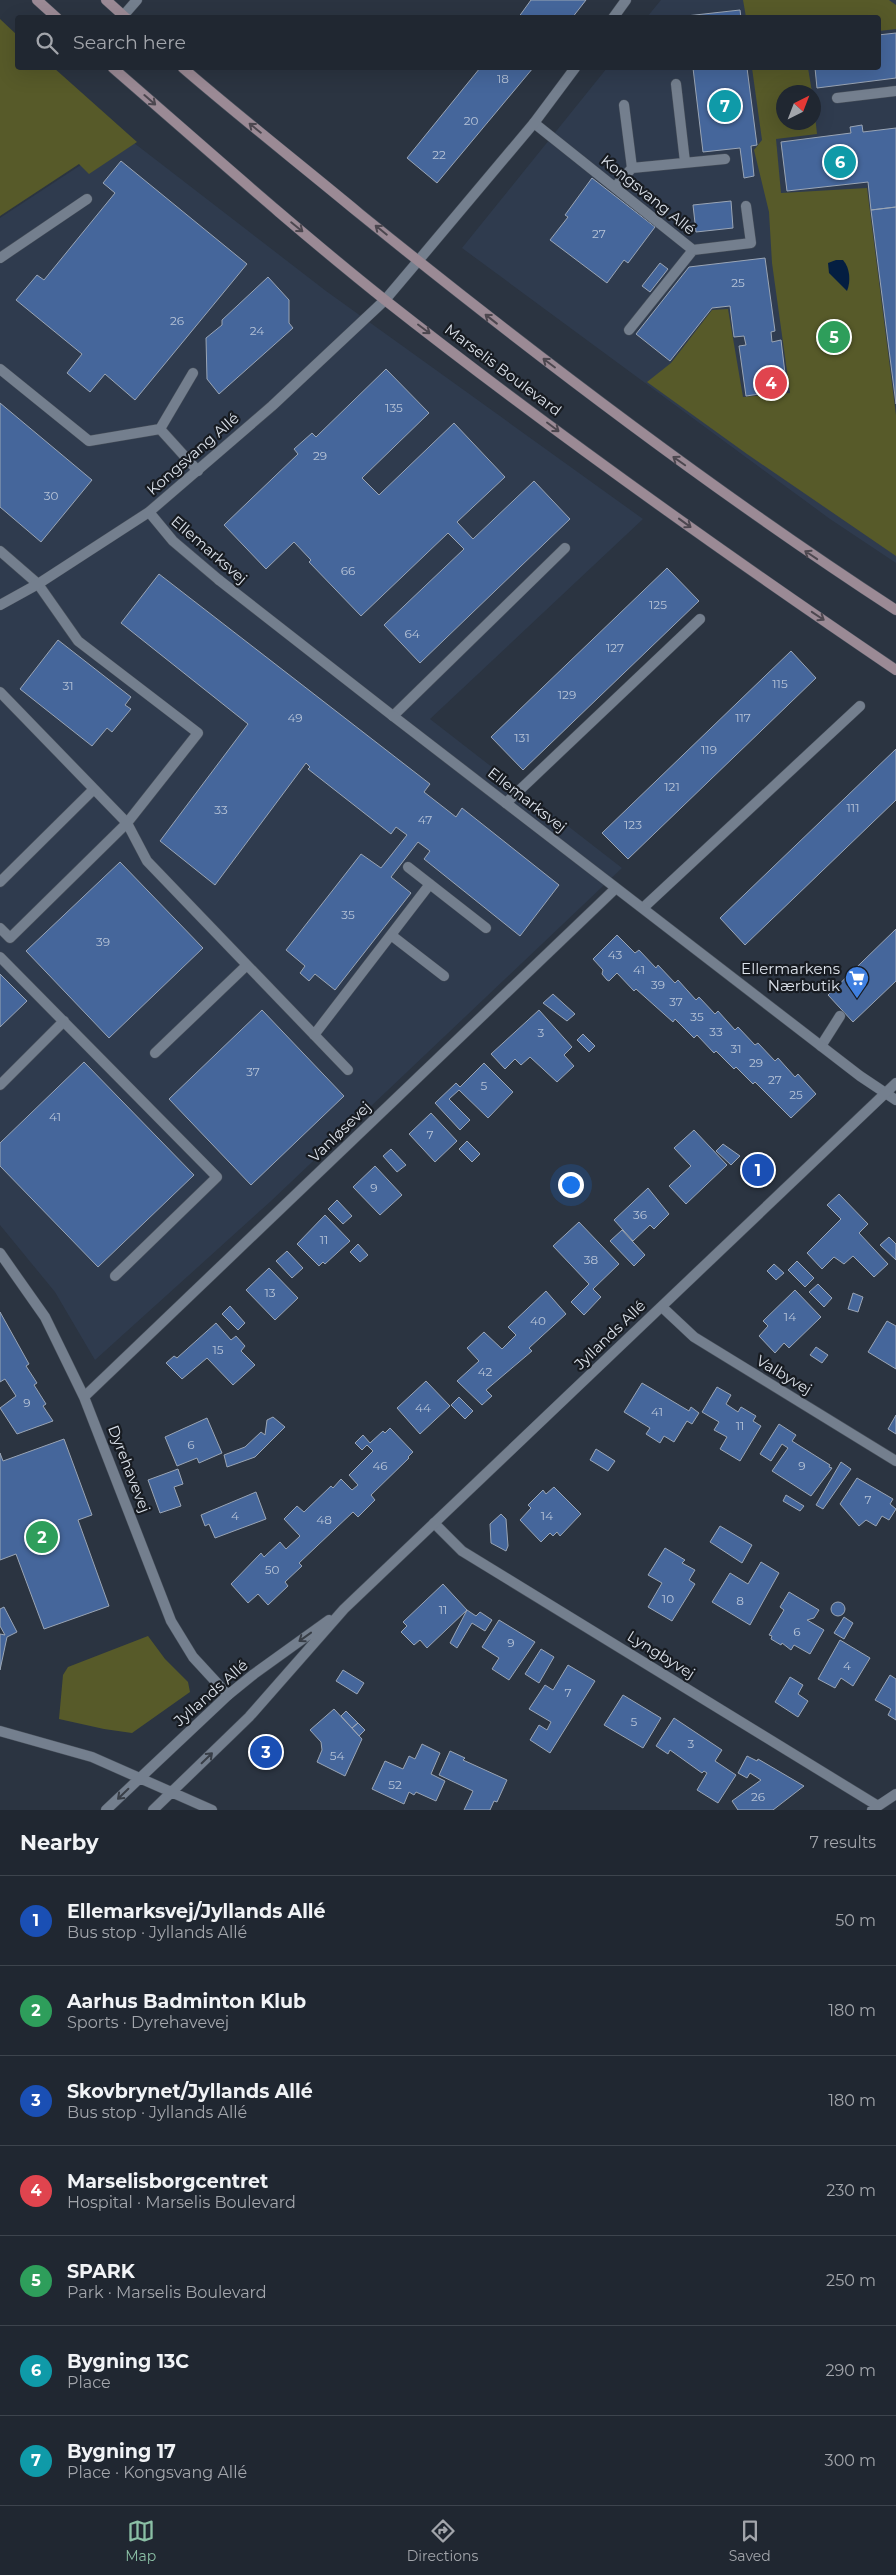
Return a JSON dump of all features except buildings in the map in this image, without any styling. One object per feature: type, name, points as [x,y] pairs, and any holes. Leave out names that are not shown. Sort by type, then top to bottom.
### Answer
[{"type":"main road","points":[[37,0],[53,15]]},
{"type":"main road","points":[[106,0],[124,15]]},
{"type":"main road","name":"Marselis Boulevard","points":[[115,70],[260,196],[385,300],[565,436],[717,546],[896,670]]},
{"type":"main road","points":[[185,70],[418,261],[657,446],[808,553],[896,610]]},
{"type":"street","points":[[126,15],[138,0]]},
{"type":"street","points":[[615,15],[626,0]]},
{"type":"street","points":[[418,261],[534,123],[574,70]]},
{"type":"street","points":[[676,84],[685,162]]},
{"type":"street","points":[[837,98],[896,91]]},
{"type":"street","points":[[624,105],[632,168]]},
{"type":"street","name":"Kongsvang Allé","points":[[534,123],[693,250],[751,243],[746,206]]},
{"type":"street","points":[[614,187],[632,168],[725,159]]},
{"type":"street","points":[[0,258],[87,199]]},
{"type":"street","points":[[629,330],[693,250]]},
{"type":"street","name":"Kongsvang Allé","points":[[0,605],[38,584],[149,512],[272,406],[385,300],[418,261]]},
{"type":"street","points":[[0,369],[89,442],[160,429],[193,374]]},
{"type":"street","points":[[160,429],[198,471]]},
{"type":"street","name":"Ellemarksvej","points":[[149,512],[173,541],[219,580],[821,1046],[885,1094],[896,1100]]},
{"type":"street","points":[[393,716],[565,548]]},
{"type":"street","points":[[0,550],[38,584],[78,641],[198,733],[127,823],[10,938],[0,928]]},
{"type":"street","points":[[506,803],[700,619]]},
{"type":"street","points":[[0,692],[127,823],[147,861],[348,1070]]},
{"type":"street","points":[[643,908],[860,706]]},
{"type":"street","points":[[0,882],[94,789]]},
{"type":"street","points":[[408,867],[486,928]]},
{"type":"street","points":[[314,1035],[430,884]]},
{"type":"street","name":"Vanløsevej","points":[[84,1397],[616,888]]},
{"type":"street","points":[[391,935],[444,976]]},
{"type":"street","points":[[0,957],[217,1177],[115,1276]]},
{"type":"street","points":[[155,1053],[247,965]]},
{"type":"street","points":[[821,1046],[840,1016]]},
{"type":"street","points":[[0,1085],[64,1022]]},
{"type":"street","name":"Jyllands Allé","points":[[153,1810],[250,1717],[344,1609],[896,1083]]},
{"type":"street","name":"Dyrehavevej","points":[[0,1253],[45,1317],[84,1397],[171,1621],[193,1658],[228,1695]]},
{"type":"street","name":"Valbyvej","points":[[662,1307],[694,1337],[896,1461]]},
{"type":"street","name":"Lyngbyvej","points":[[434,1523],[462,1551],[875,1808]]},
{"type":"street","name":"Jyllands Allé","points":[[106,1810],[228,1695],[344,1609]]},
{"type":"street","points":[[0,1731],[92,1757],[212,1810]]},
{"type":"street","points":[[875,1808],[896,1794]]},
{"type":"shaded area","points":[[661,0],[896,0],[896,563],[830,519],[462,248],[605,70],[881,70],[881,15],[649,15]]},
{"type":"shaded area","points":[[125,136],[326,291],[643,519],[430,719],[622,868],[271,1201],[95,1360],[55,1292],[0,1225],[0,218]]},
{"type":"green space","points":[[743,0],[889,0],[896,5],[896,29],[881,31],[881,15],[746,15]]},
{"type":"green space","points":[[0,19],[15,33],[15,70],[56,70],[137,142],[89,174],[79,164],[0,216]]},
{"type":"green space","points":[[752,70],[808,70],[811,85],[776,85],[776,130],[817,130],[817,134],[776,139],[781,193],[867,188],[896,415],[896,556],[747,454],[647,382],[671,363],[712,310],[728,309],[743,397],[790,393],[772,263],[769,212],[754,150],[762,140]]},
{"type":"green space","points":[[148,1636],[165,1659],[188,1682],[190,1692],[132,1733],[59,1719],[63,1675],[68,1667]]},
{"type":"water","points":[[843,260],[847,267],[849,279],[847,291],[829,273],[828,263]]},
{"type":"place","name":"Bygning 17","points":[[725,106]]},
{"type":"place","name":"Bygning 13C","points":[[840,162]]},
{"type":"place","name":"SPARK","points":[[834,337]]},
{"type":"place","name":"Marselisborgcentret","points":[[771,383]]},
{"type":"place","name":"Ellermarkens Nærbutik","points":[[857,999]]},
{"type":"place","name":"Ellemarksvej/Jyllands Allé","points":[[758,1170]]},
{"type":"place","name":"Aarhus Badminton Klub","points":[[42,1537]]},
{"type":"place","name":"Skovbrynet/Jyllands Allé","points":[[266,1752]]}]
